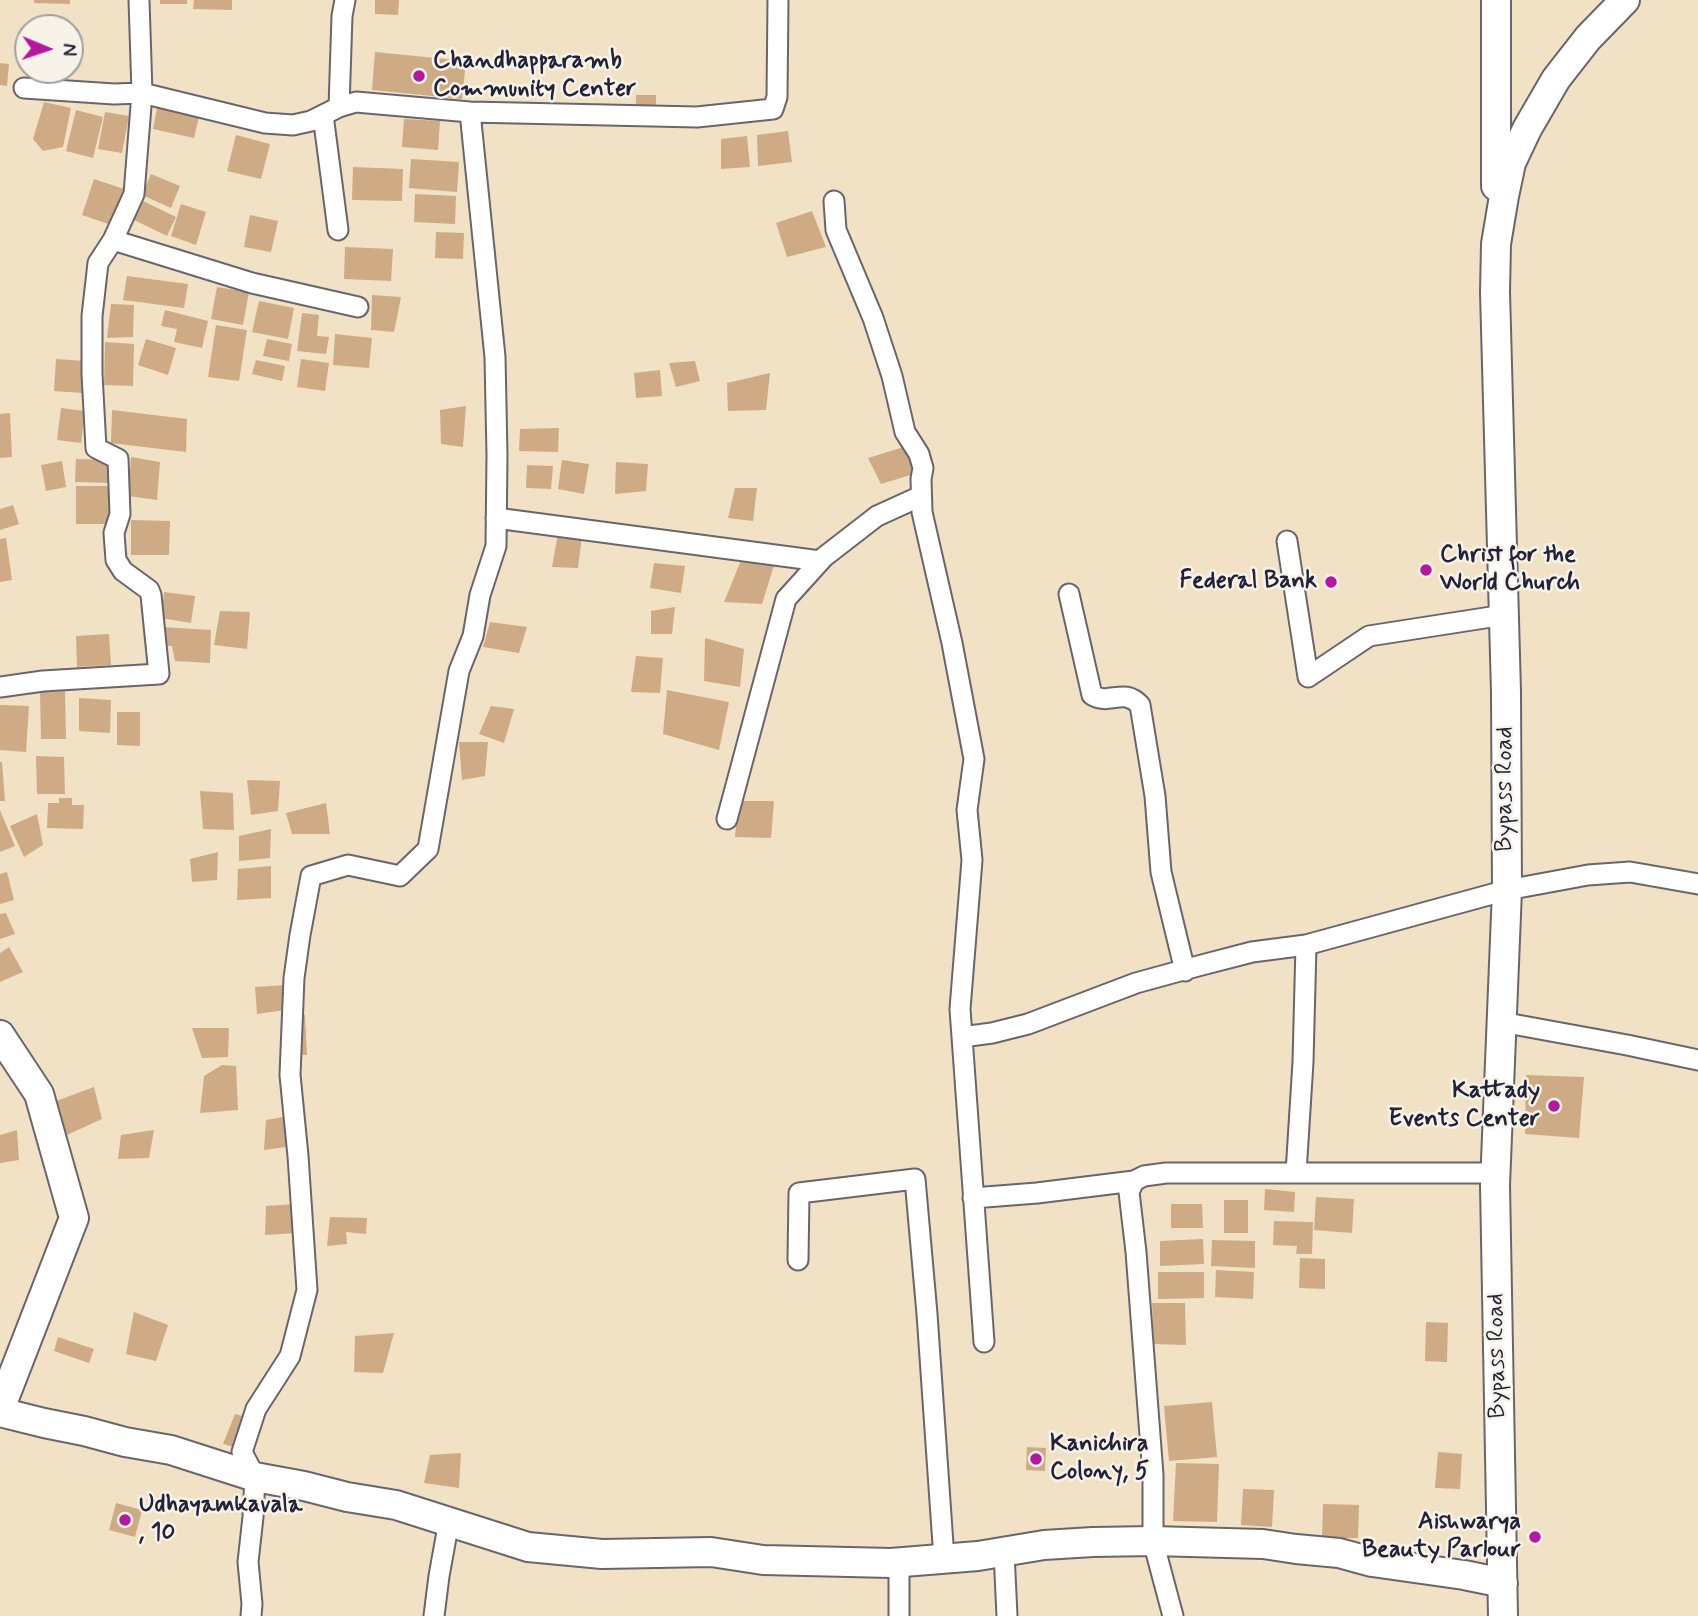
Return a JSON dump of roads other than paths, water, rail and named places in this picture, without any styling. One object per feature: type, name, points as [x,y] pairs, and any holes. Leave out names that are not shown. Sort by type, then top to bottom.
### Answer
[{"type":"street","points":[[0,687],[43,681],[159,674],[151,595],[149,590],[123,571],[116,560],[114,533],[120,514],[118,459],[96,448],[92,374],[92,316],[98,263],[113,240],[134,194],[142,93],[139,0]]},
{"type":"street","points":[[338,230],[331,111],[345,0]]},
{"type":"street","points":[[24,88],[114,94],[142,93],[265,123],[293,125],[312,121],[356,102],[470,112],[697,117],[773,109],[778,97],[778,0]]},
{"type":"street","points":[[1496,0],[1496,244]]},
{"type":"street","name":"Bypass Road","points":[[1503,1616],[1496,1173],[1507,890],[1506,692],[1496,244],[1511,163],[1527,129],[1556,79],[1588,38],[1625,0]]},
{"type":"street","points":[[251,1616],[248,1562],[255,1477],[242,1452],[256,1409],[290,1356],[307,1290],[290,1075],[295,978],[311,876],[348,865],[400,876],[428,849],[459,671],[473,636],[480,595],[496,546],[495,357],[470,112]]},
{"type":"street","points":[[834,201],[836,230],[873,318],[892,376],[905,432],[919,454],[923,468],[922,512],[952,643],[974,759],[967,810],[972,860],[960,1009],[984,1342]]},
{"type":"street","points":[[113,240],[252,283],[358,307]]},
{"type":"street","points":[[727,819],[786,599],[820,561],[877,516],[921,496]]},
{"type":"street","points":[[496,517],[820,561]]},
{"type":"street","points":[[1287,541],[1308,677],[1369,636],[1504,615]]},
{"type":"street","points":[[1069,594],[1092,695],[1098,699],[1128,696],[1140,705],[1156,796],[1161,872],[1185,971]]},
{"type":"street","points":[[962,1037],[1028,1024],[1136,983],[1252,952],[1306,945],[1507,890],[1588,875],[1621,872],[1648,874],[1698,884]]},
{"type":"street","points":[[1296,1173],[1304,1062],[1306,945]]},
{"type":"street","points":[[1502,1022],[1698,1060]]},
{"type":"street","points":[[0,1035],[38,1094],[74,1218],[0,1410],[125,1442],[171,1450],[255,1477],[396,1505],[528,1547],[601,1554],[710,1552],[788,1561],[899,1563],[978,1556],[1044,1545],[1153,1541],[1263,1544],[1339,1553],[1372,1562],[1503,1583]]},
{"type":"street","points":[[973,1198],[1133,1181],[1144,1176],[1166,1173],[1496,1173]]},
{"type":"street","points":[[798,1260],[799,1194],[915,1179],[944,1559]]},
{"type":"street","points":[[1133,1181],[1129,1192],[1153,1475],[1153,1541],[1173,1616]]},
{"type":"street","points":[[435,1616],[449,1521]]},
{"type":"street","points":[[1004,1552],[1007,1616]]},
{"type":"street","points":[[899,1563],[899,1616]]},
{"type":"place","name":"Chandhapparamb Community Center","points":[[419,76]]},
{"type":"place","name":"Christ for the World Church","points":[[1426,570]]},
{"type":"place","name":"Federal Bank","points":[[1331,582]]},
{"type":"place","name":"Kattady Events Center","points":[[1554,1106]]},
{"type":"place","name":"Kanichira Colony, 5","points":[[1036,1459]]},
{"type":"place","name":"Udhayamkavala , 10","points":[[125,1520]]},
{"type":"place","name":"Aishwarya Beauty Parlour","points":[[1535,1537]]}]
